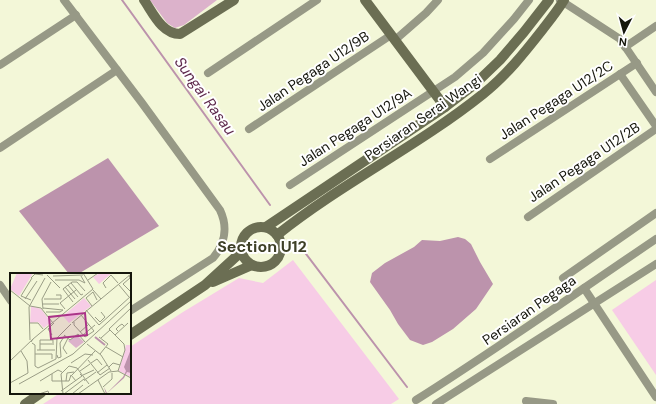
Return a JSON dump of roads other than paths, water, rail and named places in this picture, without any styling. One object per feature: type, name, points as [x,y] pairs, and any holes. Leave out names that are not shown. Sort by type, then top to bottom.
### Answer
[{"type":"street","points":[[64,0],[142,103],[220,210],[224,219],[224,236],[219,251],[213,258],[131,310]]},
{"type":"street","points":[[144,0],[163,27],[168,32],[174,34],[185,32],[234,0]]},
{"type":"street","points":[[208,73],[317,0]]},
{"type":"street","points":[[365,0],[445,107]]},
{"type":"street","name":"Jalan Pegaga U12/9B","points":[[249,129],[393,37],[426,13],[438,0]]},
{"type":"street","name":"Jalan Pegaga U12/9A","points":[[290,185],[434,92],[483,53],[529,0]]},
{"type":"street","name":"Persiaran Serai Wangi","points":[[266,227],[445,107],[475,84],[500,60],[524,32],[548,0]]},
{"type":"street","points":[[562,1],[620,39],[656,92]]},
{"type":"street","name":"Persiaran Serai Wangi","points":[[277,235],[301,216],[403,151],[484,93],[510,69],[534,40],[562,1]]},
{"type":"street","points":[[0,65],[76,15]]},
{"type":"street","points":[[625,47],[656,26]]},
{"type":"street","name":"Jalan Pegaga U12/2C","points":[[490,159],[637,64]]},
{"type":"street","points":[[0,148],[117,70]]},
{"type":"street","points":[[620,74],[656,126]]},
{"type":"street","name":"Jalan Pegaga U12/2B","points":[[528,217],[656,129]]},
{"type":"street","points":[[563,278],[656,214]]},
{"type":"street","points":[[260,226],[266,227],[273,230],[277,235],[280,241],[280,254],[271,264],[258,267],[247,262],[241,252],[241,240],[248,230],[260,226]]},
{"type":"street","name":"Persiaran Pegaga","points":[[416,400],[480,360],[656,240]]},
{"type":"street","points":[[131,334],[205,285],[241,252]]},
{"type":"street","name":"Persiaran Pegaga","points":[[436,404],[656,264]]},
{"type":"street","points":[[205,285],[252,265]]},
{"type":"street","points":[[0,285],[10,300]]},
{"type":"street","points":[[584,288],[656,397]]},
{"type":"street","points":[[25,404],[40,394]]},
{"type":"street","points":[[526,401],[553,404]]},
{"type":"waterway","name":"Sungai Rasau","points":[[122,0],[270,205]]},
{"type":"waterway","name":"Sungai Rasau","points":[[300,246],[407,387]]},
{"type":"district","name":"Section U12","points":[[262,246]]}]
